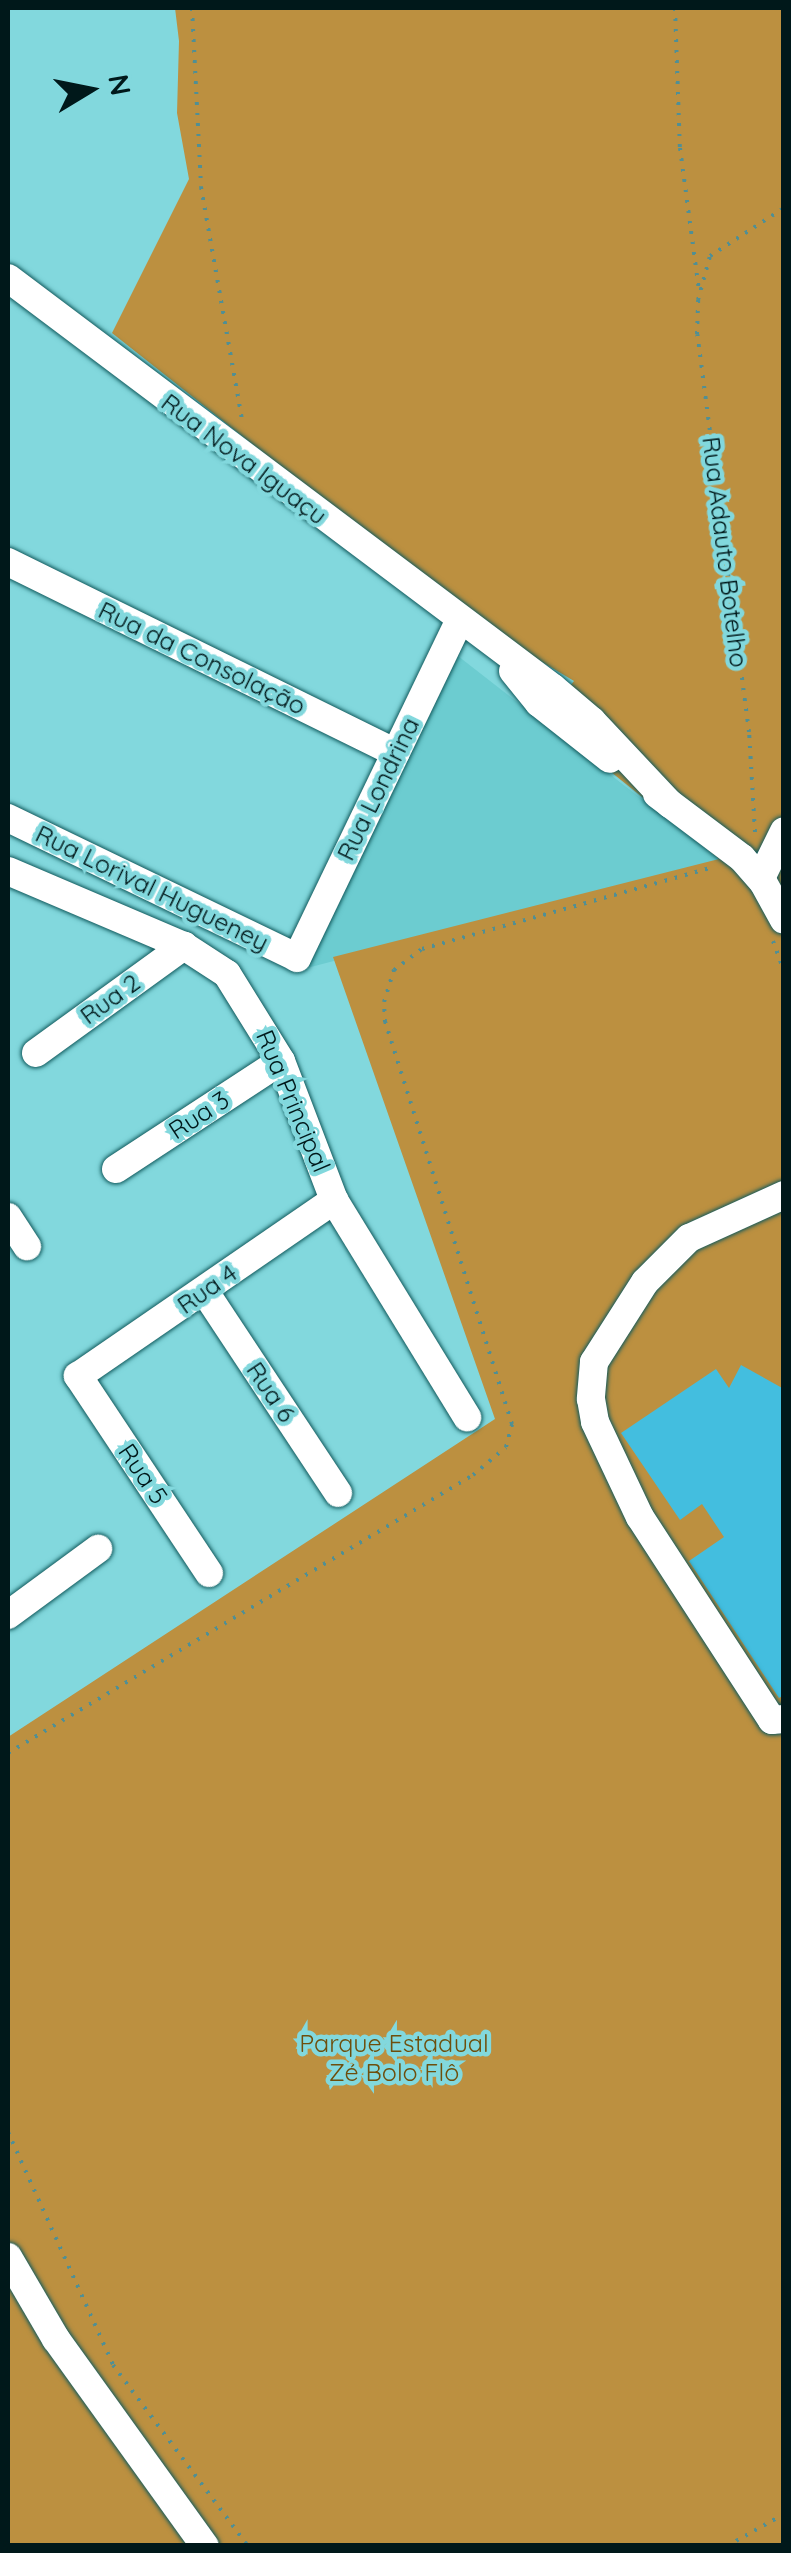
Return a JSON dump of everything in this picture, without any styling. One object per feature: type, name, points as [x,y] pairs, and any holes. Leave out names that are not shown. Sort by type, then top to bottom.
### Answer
[{"type":"street","name":"Rua Nova Iguaçu","points":[[13,293],[471,628],[540,703],[751,868]]},
{"type":"street","name":"Rua da Consolação","points":[[8,562],[396,753]]},
{"type":"street","name":"Rua Londrina","points":[[297,958],[396,753],[471,628]]},
{"type":"street","name":"Rua Lorival Hugueney","points":[[8,818],[297,958]]},
{"type":"street","points":[[784,831],[751,868],[784,920]]},
{"type":"street","name":"Rua Principal","points":[[15,880],[184,946],[227,974],[281,1061],[334,1200],[467,1417]]},
{"type":"street","name":"Rua 2","points":[[36,1053],[184,946]]},
{"type":"street","name":"Rua 3","points":[[116,1169],[281,1061]]},
{"type":"street","points":[[784,1195],[689,1238],[646,1282],[594,1362],[591,1399],[595,1422],[640,1518],[772,1720],[784,1719]]},
{"type":"street","name":"Rua 4","points":[[78,1376],[334,1200]]},
{"type":"street","points":[[8,1217],[27,1246]]},
{"type":"street","name":"Rua 6","points":[[205,1292],[338,1493]]},
{"type":"street","name":"Rua 5","points":[[78,1376],[209,1572]]},
{"type":"street","points":[[8,1616],[98,1549]]},
{"type":"street","points":[[8,2257],[56,2339],[205,2546]]},
{"type":"path","points":[[192,8],[201,187],[243,426]]},
{"type":"path","points":[[675,8],[680,148],[700,295]]},
{"type":"path","name":"Rua Adauto Botelho","points":[[751,868],[757,817],[697,334],[700,295],[710,256],[784,208]]},
{"type":"path","points":[[8,2132],[113,2365],[248,2546]]},
{"type":"path","points":[[728,2546],[784,2514]]},
{"type":"shaded area","points":[[458,656],[720,860],[307,968]]},
{"type":"green space","name":"Parque Estadual Zé Bolo Flô","points":[[175,8],[783,8],[783,2545],[8,2545],[8,1737],[495,1419],[333,957],[719,859],[544,718],[574,681],[485,628],[112,333],[189,179],[177,113],[179,41]]},
{"type":"building","points":[[741,1365],[784,1389],[784,1695],[779,1698],[689,1561],[724,1537],[702,1504],[680,1520],[621,1433],[716,1369],[729,1388]]}]
